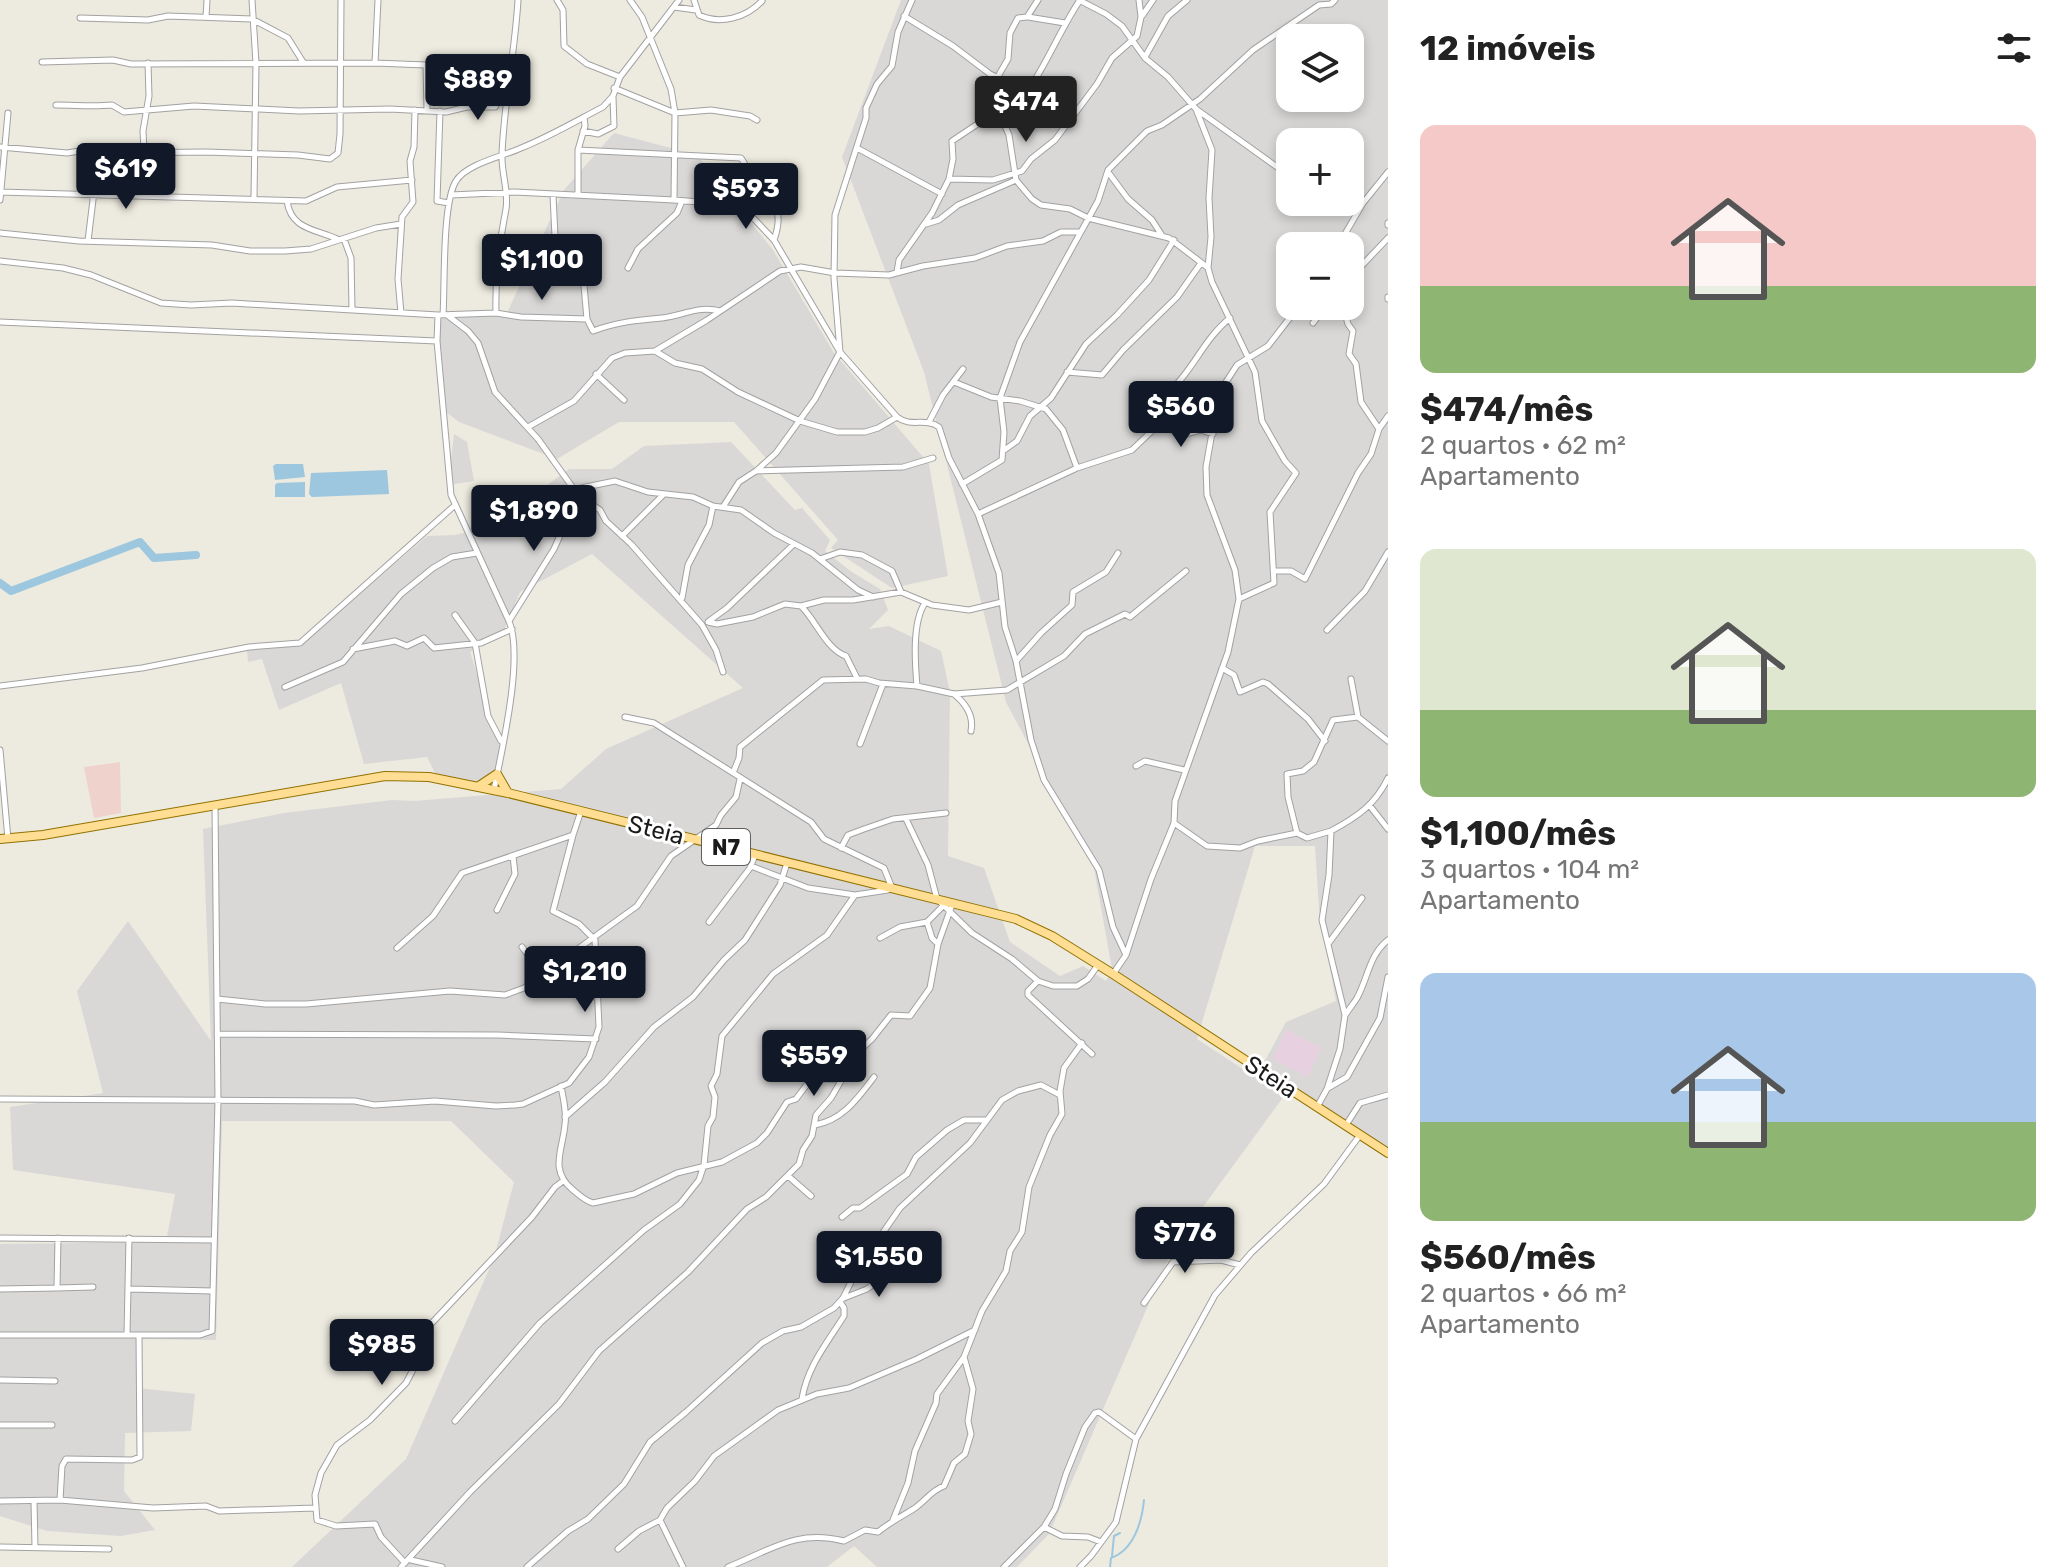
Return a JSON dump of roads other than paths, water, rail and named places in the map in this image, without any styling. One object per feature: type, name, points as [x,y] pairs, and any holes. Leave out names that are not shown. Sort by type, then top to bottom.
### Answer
[{"type":"main road","points":[[478,786],[497,774],[508,793]]},
{"type":"main road","name":"Steia","points":[[4,839],[43,835],[385,776],[429,777],[478,786],[895,888],[940,903],[953,902],[1035,927],[1113,974],[1388,1153]]},
{"type":"street","points":[[206,17],[207,0]]},
{"type":"street","points":[[252,0],[256,63],[254,198]]},
{"type":"street","points":[[3,148],[67,153],[144,151],[330,159],[339,147],[341,0]]},
{"type":"street","points":[[375,63],[378,0]]},
{"type":"street","points":[[496,313],[499,236],[506,208],[502,154],[518,0]]},
{"type":"street","points":[[557,0],[563,10],[564,46],[587,64],[620,77]]},
{"type":"street","points":[[630,0],[651,36],[671,89],[675,113],[674,200]]},
{"type":"street","points":[[494,790],[515,667],[512,629],[454,506],[450,488],[437,341],[442,315],[449,203],[455,182],[461,175],[603,107],[620,77],[679,0]]},
{"type":"street","points":[[694,0],[696,10]]},
{"type":"street","points":[[723,507],[739,482],[776,453],[820,392],[840,352],[835,215],[866,118],[866,108],[877,84],[892,66],[898,32],[912,0]]},
{"type":"street","points":[[1027,17],[1038,0]]},
{"type":"street","points":[[1002,120],[1040,73],[1079,0],[1122,26],[1145,58],[1194,106],[1276,166]]},
{"type":"street","points":[[949,179],[993,180],[1024,169],[1031,159],[1060,135],[1112,58],[1138,33],[1141,17],[1139,0]]},
{"type":"street","points":[[1141,17],[1153,0]]},
{"type":"street","points":[[1145,58],[1168,16],[1187,0]]},
{"type":"street","points":[[962,484],[1001,462],[1004,432],[1000,398],[1025,331],[1098,201],[1108,172],[1144,133],[1194,106],[1253,50],[1319,5],[1331,4],[1335,0]]},
{"type":"street","points":[[674,7],[696,10],[705,17],[725,20],[749,11],[762,1]]},
{"type":"street","points":[[80,18],[148,20],[168,16],[252,19],[288,38],[303,63]]},
{"type":"street","points":[[904,16],[1025,95]]},
{"type":"street","points":[[997,78],[1008,59],[1010,33],[1018,18],[1065,23]]},
{"type":"street","points":[[42,62],[107,60],[428,66],[427,109]]},
{"type":"street","points":[[144,151],[148,63]]},
{"type":"street","points":[[1004,81],[994,96],[997,111],[1009,135],[1016,180],[1039,204],[1070,209],[1088,218],[1162,235],[1174,240],[1208,268]]},
{"type":"street","points":[[56,105],[95,108],[112,105],[124,112],[194,106],[255,110],[440,111],[495,107],[509,86]]},
{"type":"street","points":[[614,92],[675,113],[711,110],[750,116],[757,120]]},
{"type":"street","points":[[583,131],[598,134],[614,126],[614,92]]},
{"type":"street","points":[[1194,106],[1212,150],[1208,268],[1213,286],[1257,380],[1262,421],[1285,461],[1296,473],[1270,512],[1275,571],[1271,585],[1239,599]]},
{"type":"street","points":[[401,313],[398,279],[401,224],[403,212],[413,202],[410,161],[414,147],[415,110]]},
{"type":"street","points":[[440,111],[437,201],[449,203]]},
{"type":"street","points":[[897,272],[899,260],[925,224],[949,179],[953,167],[952,141],[997,111]]},
{"type":"street","points":[[0,200],[8,113]]},
{"type":"street","points":[[578,195],[578,150],[584,117]]},
{"type":"street","points":[[857,148],[942,194]]},
{"type":"street","points":[[88,241],[99,150]]},
{"type":"street","points":[[578,150],[738,157],[744,160],[756,184],[776,207],[780,218],[774,240]]},
{"type":"street","points":[[1108,172],[1162,235]]},
{"type":"street","points":[[1346,232],[1363,203],[1388,172]]},
{"type":"street","points":[[1,192],[287,201],[314,199],[337,187],[412,180]]},
{"type":"street","points":[[925,224],[939,220],[958,205],[1016,180]]},
{"type":"street","points":[[451,195],[578,195],[700,202]]},
{"type":"street","points":[[553,195],[555,237],[582,263],[587,319],[593,331],[630,320],[701,310],[720,311]]},
{"type":"street","points":[[287,201],[299,225],[341,239],[351,258],[352,310]]},
{"type":"street","points":[[628,268],[638,249],[677,213],[682,201]]},
{"type":"street","points":[[739,203],[774,240],[840,352],[897,417],[909,423],[929,422],[939,427],[949,458],[978,514],[999,573],[1005,627],[1016,661],[1032,743],[1044,780],[1097,864],[1113,927],[1126,955]]},
{"type":"street","points":[[0,233],[88,241],[212,245],[254,252],[311,249],[376,228],[401,224]]},
{"type":"street","points":[[528,427],[574,401],[612,358],[622,353],[655,351],[762,284],[770,275],[805,268],[882,275],[975,258],[1007,246],[1043,241],[1061,232],[1080,232]]},
{"type":"street","points":[[1364,263],[1388,238]]},
{"type":"street","points":[[1003,451],[1020,438],[1030,416],[1051,398],[1086,344],[1149,280],[1174,240]]},
{"type":"street","points":[[0,261],[63,268],[91,275],[161,303],[232,303],[442,315],[496,313],[587,319]]},
{"type":"street","points":[[1067,372],[1102,375],[1129,343],[1172,302],[1201,263]]},
{"type":"street","points":[[442,315],[468,331],[478,343],[495,392],[518,420],[528,427],[578,495],[599,509],[606,521],[705,624],[723,672]]},
{"type":"street","points":[[1213,434],[1201,430],[1181,435],[1160,423],[1148,408],[1154,398],[1174,386],[1215,330],[1230,318]]},
{"type":"street","points":[[1113,974],[1126,955],[1151,879],[1174,823],[1175,801],[1232,637],[1239,599],[1235,570],[1207,495],[1206,467],[1215,408],[1220,390],[1237,365],[1268,346],[1288,320]]},
{"type":"street","points":[[1347,320],[1353,331],[1349,354],[1356,364],[1360,399],[1379,429]]},
{"type":"street","points":[[0,322],[437,341]]},
{"type":"street","points":[[655,351],[675,363],[702,369],[738,392],[800,421],[848,434],[878,428],[897,417]]},
{"type":"street","points":[[929,422],[943,395],[963,369]]},
{"type":"street","points":[[596,374],[624,400]]},
{"type":"street","points":[[954,382],[982,394],[1041,407],[1050,412],[1061,425],[1077,468]]},
{"type":"street","points":[[1174,386],[1194,403],[1215,408]]},
{"type":"street","points":[[1275,571],[1291,571],[1305,579],[1388,416]]},
{"type":"street","points":[[978,514],[1077,468],[1132,450],[1160,423]]},
{"type":"street","points":[[756,471],[903,467],[933,458]]},
{"type":"street","points":[[509,621],[554,549],[578,495],[584,487],[610,481],[745,511],[820,559],[856,589],[873,597]]},
{"type":"street","points":[[622,536],[663,494]]},
{"type":"street","points":[[0,686],[142,668],[249,647],[300,643],[454,506]]},
{"type":"street","points":[[682,599],[690,560],[709,525],[713,506]]},
{"type":"street","points":[[705,624],[727,608],[794,544]]},
{"type":"street","points":[[820,559],[849,551],[862,555],[892,571],[901,592]]},
{"type":"street","points":[[1327,630],[1365,591],[1388,552]]},
{"type":"street","points":[[285,687],[336,666],[349,657],[352,649],[401,594],[431,569],[452,557],[477,553]]},
{"type":"street","points":[[1016,661],[1072,605],[1073,592],[1106,572],[1118,553]]},
{"type":"street","points":[[733,773],[740,747],[819,681],[857,678],[954,694],[1003,691],[1064,656],[1085,634],[1125,614],[1130,617],[1186,571]]},
{"type":"street","points":[[705,624],[753,617],[785,604],[801,606],[824,600],[901,592],[925,603],[969,610],[1002,602]]},
{"type":"street","points":[[917,686],[915,636],[925,603]]},
{"type":"street","points":[[801,606],[817,623],[825,639],[839,654],[846,656],[857,678]]},
{"type":"street","points":[[455,615],[475,643],[488,716],[502,742]]},
{"type":"street","points":[[352,649],[395,641],[407,646],[424,638],[434,648],[475,643],[512,629]]},
{"type":"street","points":[[1222,668],[1234,675],[1240,692],[1263,682],[1268,684],[1308,719],[1325,741]]},
{"type":"street","points":[[1351,679],[1358,717],[1388,741]]},
{"type":"street","points":[[860,744],[883,684]]},
{"type":"street","points":[[954,694],[962,701],[972,719],[971,731]]},
{"type":"street","points":[[625,717],[654,723],[811,822],[824,839],[884,868],[895,888],[855,895],[815,890],[751,866]]},
{"type":"street","points":[[1297,833],[1286,776],[1303,771],[1311,764],[1333,720],[1358,717]]},
{"type":"street","points":[[0,750],[4,839]]},
{"type":"street","points":[[1136,766],[1145,761],[1184,770]]},
{"type":"street","points":[[1174,823],[1205,845],[1234,848],[1297,833],[1307,838],[1331,831],[1370,806],[1388,778]]},
{"type":"street","points":[[217,999],[306,1004],[450,991],[505,995],[524,988],[637,906],[671,856],[716,825],[736,797],[740,779]]},
{"type":"street","points":[[0,1335],[211,1334],[218,1101],[215,805]]},
{"type":"street","points":[[1370,806],[1388,829]]},
{"type":"street","points":[[0,1099],[355,1101],[374,1105],[435,1101],[506,1106],[523,1104],[561,1086],[573,1079],[589,1057],[597,1039],[600,1017],[593,937],[575,921],[553,912],[581,811]]},
{"type":"street","points":[[841,848],[850,834],[893,819],[946,813]]},
{"type":"street","points":[[906,819],[928,865],[940,903],[972,933],[1012,959],[1038,981],[1053,986],[1072,988],[1085,982],[1098,965]]},
{"type":"street","points":[[1317,1107],[1327,1089],[1340,1049],[1345,1015],[1322,915],[1329,878],[1331,831]]},
{"type":"street","points":[[397,948],[433,916],[462,873],[573,835]]},
{"type":"street","points":[[709,922],[751,866],[756,854]]},
{"type":"street","points":[[497,910],[515,874],[513,855]]},
{"type":"street","points":[[565,1117],[605,1082],[654,1027],[693,997],[745,940],[780,885],[787,862]]},
{"type":"street","points":[[455,1421],[540,1323],[644,1230],[683,1200],[699,1180],[704,1165],[708,1126],[713,1117],[715,1097],[711,1086],[717,1074],[722,1036],[773,974],[827,935],[855,895]]},
{"type":"street","points":[[1327,945],[1362,898]]},
{"type":"street","points":[[405,1563],[470,1492],[559,1404],[599,1351],[688,1272],[747,1209],[766,1197],[801,1162],[803,1150],[812,1136],[816,1115],[831,1098],[863,1046],[891,1015],[911,1014],[930,988],[938,944],[953,902]]},
{"type":"street","points":[[938,944],[929,933],[927,922],[940,903]]},
{"type":"street","points":[[880,938],[905,926],[927,922]]},
{"type":"street","points":[[1345,1015],[1357,997],[1364,975],[1378,949],[1388,940]]},
{"type":"street","points":[[522,947],[543,975]]},
{"type":"street","points":[[1327,1089],[1347,1077],[1380,1018],[1388,977]]},
{"type":"street","points":[[1038,981],[1028,995],[1092,1054]]},
{"type":"street","points":[[217,1034],[498,1035],[597,1039]]},
{"type":"street","points":[[893,1520],[937,1394],[964,1357],[982,1311],[1006,1271],[1010,1251],[1022,1232],[1029,1187],[1062,1114],[1060,1095],[1064,1068],[1082,1043]]},
{"type":"street","points":[[815,1126],[853,1106],[874,1077]]},
{"type":"street","points":[[561,1086],[565,1117],[559,1165],[563,1181],[593,1203],[634,1194],[677,1173],[724,1161],[762,1139],[787,1102],[796,1099],[811,1079],[842,1079]]},
{"type":"street","points":[[802,1399],[812,1365],[844,1316],[842,1300],[857,1270],[898,1211],[970,1143],[1002,1100],[1018,1091],[1041,1085],[1060,1095]]},
{"type":"street","points":[[1346,1125],[1360,1103],[1388,1095]]},
{"type":"street","points":[[842,1217],[853,1208],[860,1208],[907,1174],[916,1157],[947,1130],[964,1120],[985,1120]]},
{"type":"street","points":[[1080,1567],[1118,1515],[1136,1439],[1212,1301],[1240,1265],[1324,1184],[1360,1135]]},
{"type":"street","points":[[788,1176],[811,1196]]},
{"type":"street","points":[[442,1567],[405,1563],[381,1537],[375,1524],[334,1526],[317,1520],[318,1479],[337,1445],[370,1420],[406,1383],[426,1345],[429,1326],[563,1181]]},
{"type":"street","points":[[0,1238],[214,1240]]},
{"type":"street","points":[[57,1288],[58,1238]]},
{"type":"street","points":[[127,1335],[129,1238]]},
{"type":"street","points":[[1144,1303],[1173,1262],[1221,1260],[1240,1265]]},
{"type":"street","points":[[527,1567],[568,1531],[588,1519],[624,1484],[650,1442],[762,1343],[783,1331],[801,1327],[842,1300],[864,1291],[897,1267]]},
{"type":"street","points":[[0,1289],[93,1287]]},
{"type":"street","points":[[129,1289],[213,1291]]},
{"type":"street","points":[[618,1549],[639,1531],[660,1520],[714,1456],[769,1416],[802,1399],[849,1388],[976,1330]]},
{"type":"street","points":[[60,1500],[62,1466],[66,1459],[132,1460],[140,1457],[139,1335]]},
{"type":"street","points":[[728,1567],[795,1539],[823,1536],[846,1541],[865,1530],[878,1532],[910,1512],[934,1489],[948,1483],[954,1463],[967,1449],[971,1434],[968,1421],[973,1389],[964,1357]]},
{"type":"street","points":[[0,1380],[55,1381]]},
{"type":"street","points":[[1004,1567],[1044,1527],[1055,1509],[1071,1458],[1095,1413],[1099,1412],[1136,1439]]},
{"type":"street","points":[[0,1425],[52,1425]]},
{"type":"street","points":[[0,1501],[60,1500],[153,1508],[206,1506],[219,1511],[315,1508]]},
{"type":"street","points":[[34,1501],[35,1547]]},
{"type":"street","points":[[660,1520],[683,1567]]},
{"type":"street","points":[[1044,1527],[1062,1536],[1088,1537],[1101,1542]]},
{"type":"street","points":[[0,1547],[109,1549]]},
{"type":"water","points":[[303,464],[305,477],[275,480],[273,466]]},
{"type":"water","points":[[387,470],[389,494],[312,497],[309,494],[311,473]]},
{"type":"water","points":[[305,482],[305,497],[275,497],[277,483]]},
{"type":"waterway","points":[[0,583],[11,591],[140,542],[154,558],[196,555]]},
{"type":"waterway","points":[[1110,1567],[1111,1558],[1131,1542],[1144,1500]]},
{"type":"waterway","points":[[1112,1556],[1114,1536],[1120,1533]]}]
